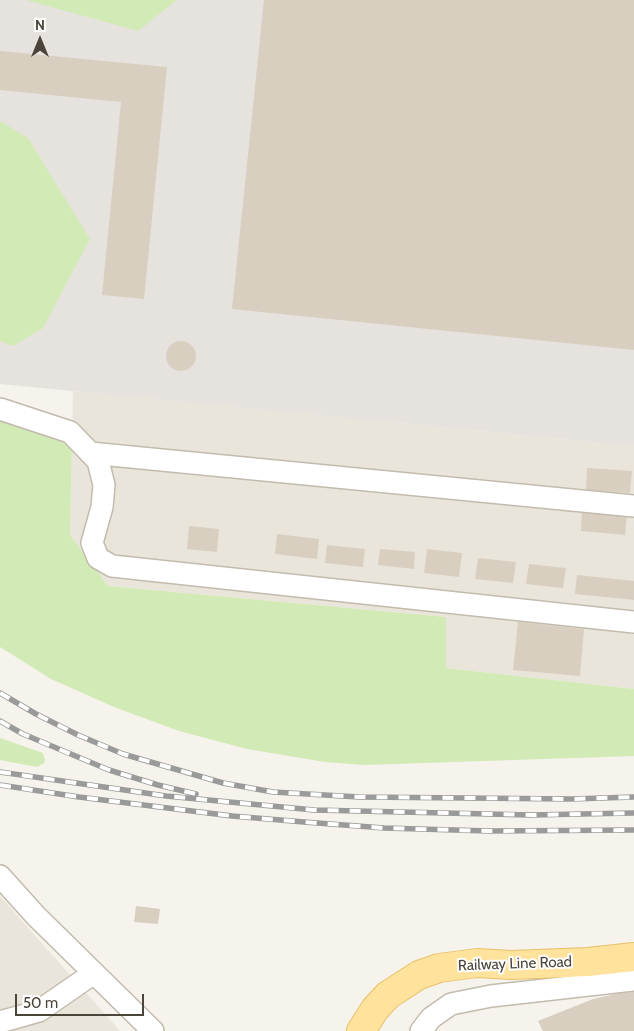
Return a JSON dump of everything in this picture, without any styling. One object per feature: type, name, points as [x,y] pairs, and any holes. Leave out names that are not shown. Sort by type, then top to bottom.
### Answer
[{"type":"main road","name":"Railway Line Road","points":[[361,1031],[375,1009],[388,995],[420,975],[439,968],[476,963],[510,965],[588,962],[634,957]]},
{"type":"main road","points":[[378,1031],[392,1013],[405,1001],[422,990],[439,983],[454,979],[510,974],[588,962]]},
{"type":"street","points":[[0,409],[70,432],[98,461],[104,485],[102,507],[92,543],[98,558],[112,566],[634,622]]},
{"type":"street","points":[[90,452],[634,506]]},
{"type":"street","points":[[0,876],[36,916],[153,1031]]},
{"type":"street","points":[[0,1022],[39,1011],[94,973]]},
{"type":"street","points":[[421,1031],[431,1018],[451,1004],[491,996],[634,980]]},
{"type":"shaded area","points":[[0,0],[634,0],[634,446],[0,384]]},
{"type":"shaded area","points":[[73,391],[634,446],[634,689],[446,668],[446,617],[108,586],[70,535]]},
{"type":"shaded area","points":[[0,896],[39,940],[120,1031],[0,1031]]},
{"type":"green space","points":[[26,0],[177,0],[138,31]]},
{"type":"green space","points":[[0,121],[28,138],[90,239],[43,328],[13,346],[0,341]]},
{"type":"green space","points":[[0,421],[72,445],[70,535],[108,586],[446,617],[446,668],[634,689],[634,756],[364,765],[325,762],[247,749],[179,731],[114,707],[51,679],[0,647]]},
{"type":"green space","points":[[0,738],[43,753],[44,763],[37,767],[0,760]]},
{"type":"building","points":[[264,0],[634,0],[634,350],[232,309]]},
{"type":"building","points":[[0,51],[167,67],[144,299],[102,295],[121,102],[0,90]]},
{"type":"building","points":[[181,341],[187,342],[195,350],[195,362],[187,370],[181,371],[175,370],[167,362],[166,356],[167,350],[175,342]]},
{"type":"building","points":[[587,468],[632,471],[630,493],[586,490]]},
{"type":"building","points":[[582,510],[627,513],[625,535],[581,531]]},
{"type":"building","points":[[189,526],[219,529],[217,552],[187,549]]},
{"type":"building","points":[[277,534],[319,539],[317,559],[275,554]]},
{"type":"building","points":[[327,545],[365,549],[363,567],[325,563]]},
{"type":"building","points":[[380,549],[415,552],[414,569],[378,565]]},
{"type":"building","points":[[427,549],[462,553],[459,577],[424,573]]},
{"type":"building","points":[[478,558],[516,562],[513,583],[475,579]]},
{"type":"building","points":[[529,564],[566,568],[563,588],[526,584]]},
{"type":"building","points":[[577,575],[634,581],[634,600],[575,594]]},
{"type":"building","points":[[518,622],[584,629],[580,676],[513,670]]},
{"type":"building","points":[[136,906],[160,909],[158,924],[134,922]]},
{"type":"building","points":[[634,992],[634,1031],[543,1031],[538,1021],[593,999]]},
{"type":"railway","points":[[0,693],[78,735],[123,754],[223,783],[273,792],[359,797],[571,799],[634,797]]},
{"type":"railway","points":[[0,721],[23,734],[109,770],[196,794]]},
{"type":"railway","points":[[0,772],[166,796],[314,810],[531,815],[634,813]]},
{"type":"railway","points":[[0,785],[232,816],[384,828],[489,831],[634,830]]}]
